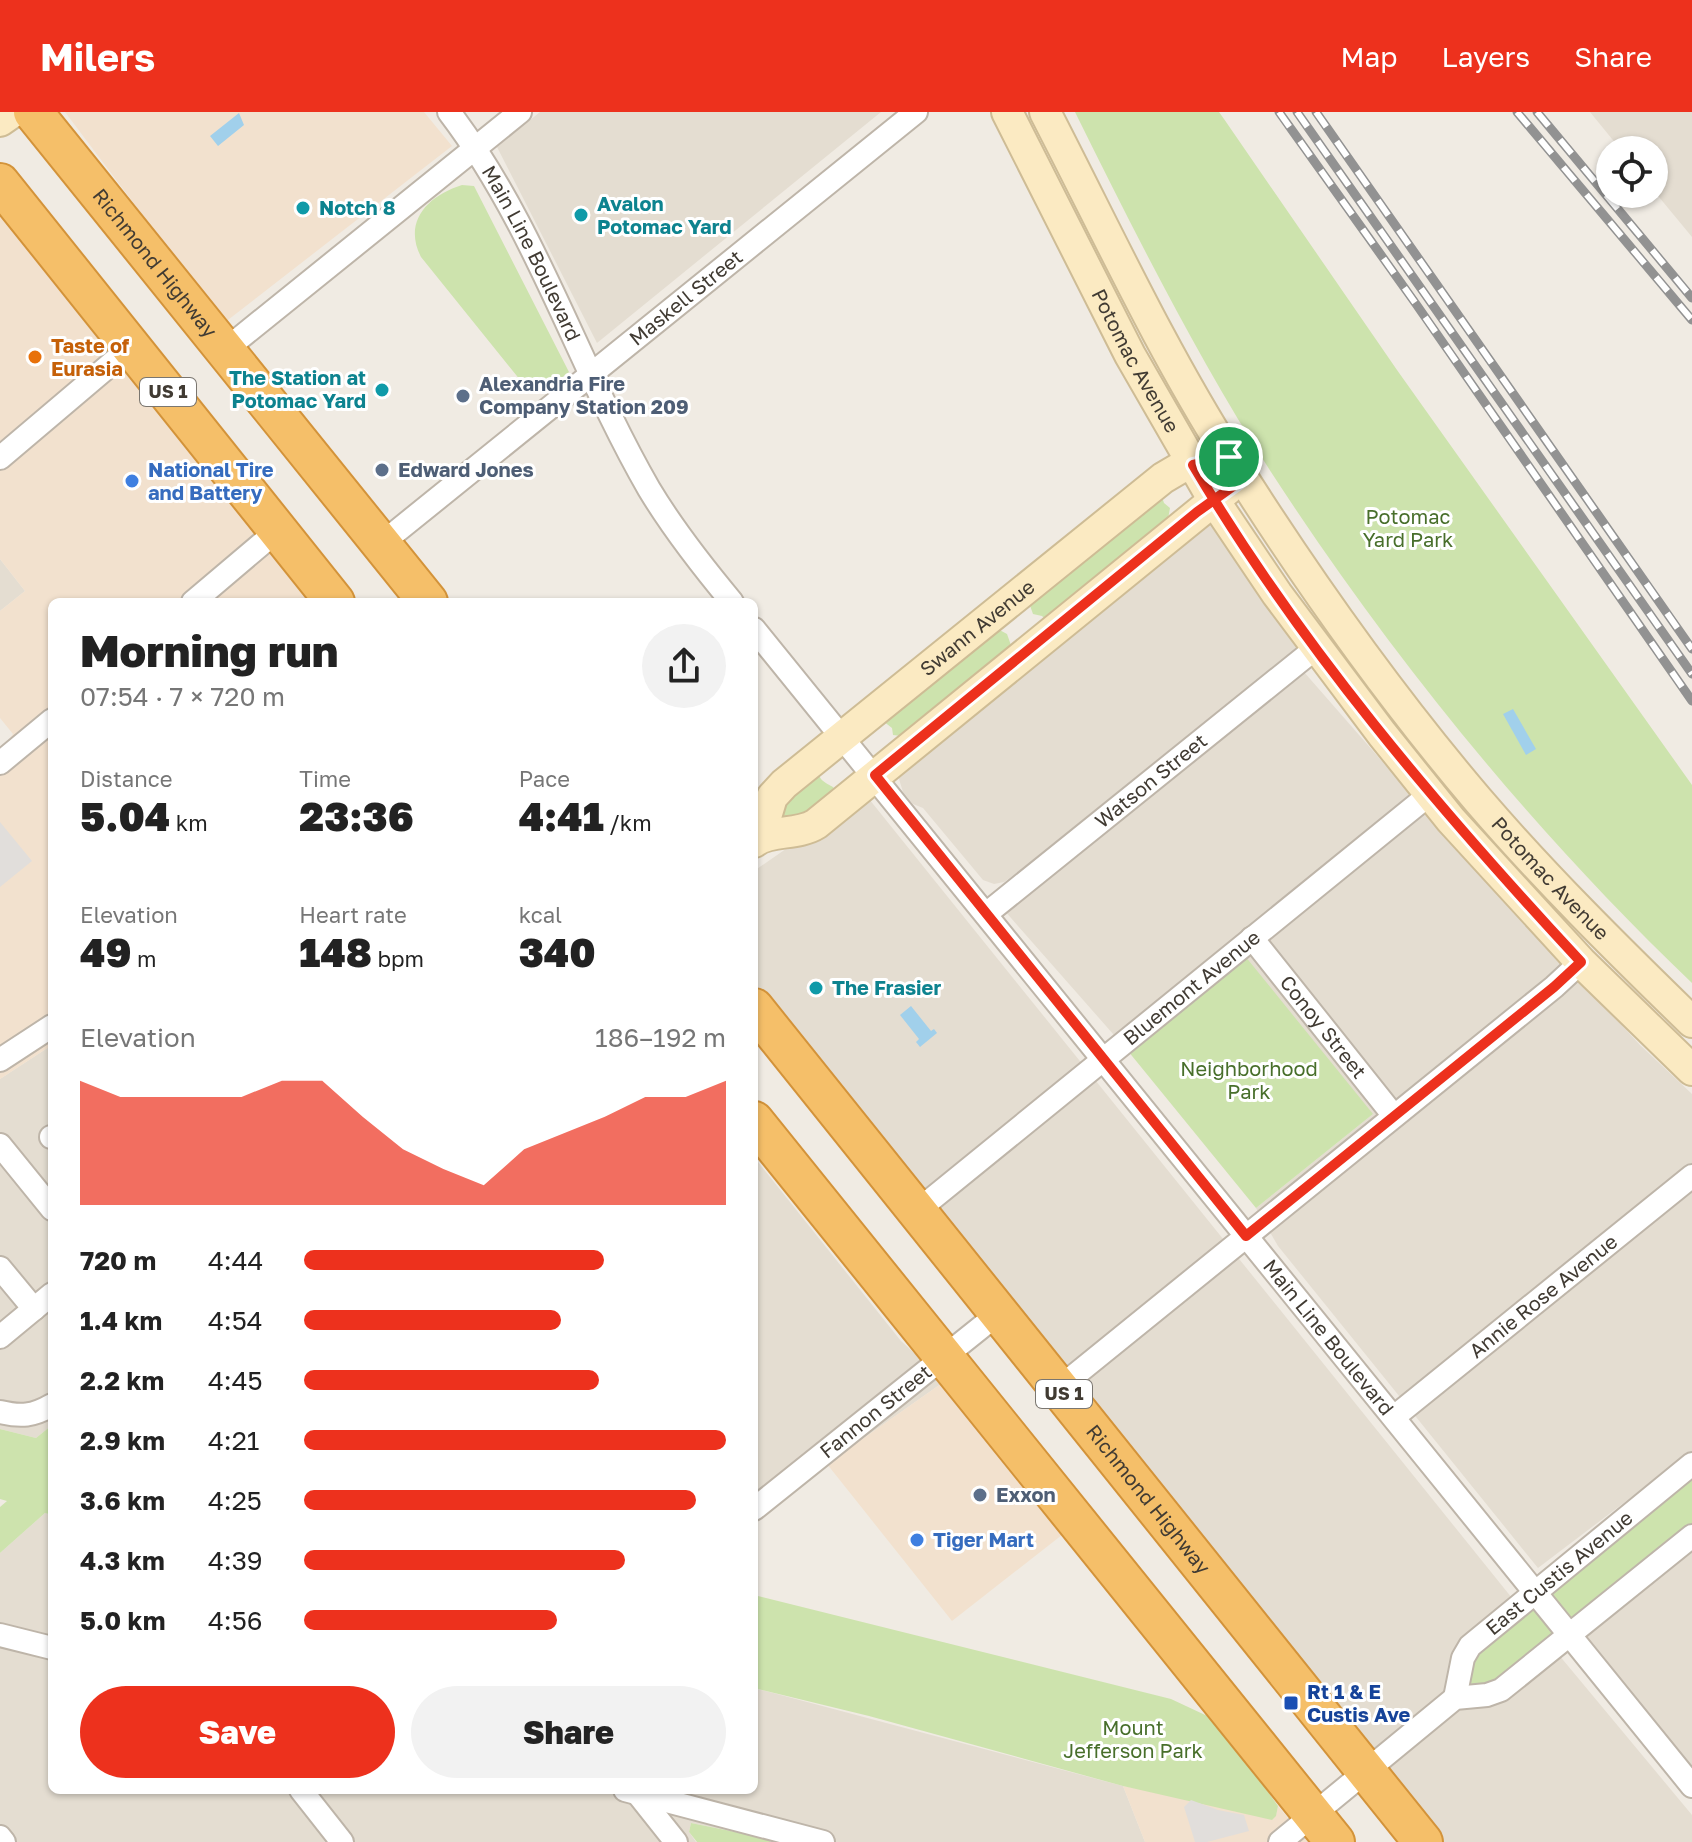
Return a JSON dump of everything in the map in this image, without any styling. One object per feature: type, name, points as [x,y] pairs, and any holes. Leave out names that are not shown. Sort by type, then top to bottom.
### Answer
[{"type":"highway","name":"Richmond Highway","points":[[33,112],[425,598]]},
{"type":"highway","name":"US 1","points":[[0,183],[332,598]]},
{"type":"highway","name":"Richmond Highway","points":[[758,1013],[1423,1842]]},
{"type":"highway","points":[[758,1126],[1324,1828]]},
{"type":"street","points":[[0,121],[13,112]]},
{"type":"street","name":"Main Line Boulevard","points":[[449,112],[506,202],[655,498],[729,598]]},
{"type":"street","points":[[225,350],[520,112]]},
{"type":"street","name":"Maskell Street","points":[[381,544],[916,112]]},
{"type":"street","name":"Potomac Avenue","points":[[1007,112],[1094,288],[1193,465],[1316,648],[1430,794],[1489,862],[1581,962],[1692,1070]]},
{"type":"street","name":"Potomac Avenue","points":[[1045,112],[1147,313],[1236,468],[1300,567],[1365,656],[1479,801],[1602,934],[1692,1022]]},
{"type":"street","points":[[0,458],[131,347]]},
{"type":"street","name":"Swann Avenue","points":[[758,836],[777,790],[1157,482],[1172,471],[1193,465],[1236,468]]},
{"type":"street","name":"Swann Avenue","points":[[758,839],[809,828],[1213,499],[1236,468]]},
{"type":"street","points":[[198,598],[278,530]]},
{"type":"street","name":"Main Line Boulevard","points":[[758,634],[1692,1786]]},
{"type":"street","name":"Watson Street","points":[[986,914],[1316,648]]},
{"type":"street","points":[[0,763],[48,723]]},
{"type":"street","name":"Bluemont Avenue","points":[[917,1211],[1430,794]]},
{"type":"street","name":"Conoy Street","points":[[1252,938],[1394,1116]]},
{"type":"street","points":[[1059,1388],[1581,962]]},
{"type":"street","points":[[0,1060],[48,1029]]},
{"type":"street","points":[[0,1145],[48,1204]]},
{"type":"street","name":"Annie Rose Avenue","points":[[1394,1417],[1692,1176]]},
{"type":"street","points":[[0,1268],[34,1309]]},
{"type":"street","points":[[0,1337],[48,1297]]},
{"type":"street","name":"Fannon Street","points":[[758,1506],[999,1313]]},
{"type":"street","points":[[0,1412],[20,1417],[46,1409]]},
{"type":"street","name":"East Custis Avenue","points":[[1455,1698],[1463,1658],[1470,1646],[1692,1464]]},
{"type":"street","points":[[1280,1842],[1324,1828],[1366,1771],[1455,1698],[1487,1695],[1501,1690],[1692,1536]]},
{"type":"street","points":[[0,1635],[48,1647]]},
{"type":"street","points":[[304,1794],[342,1842]]},
{"type":"street","points":[[633,1794],[676,1842]]},
{"type":"street","points":[[639,1794],[823,1842]]},
{"type":"street","points":[[0,1837],[4,1842]]},
{"type":"shaded area","name":"Notch 8","points":[[65,112],[424,112],[452,146],[224,323]]},
{"type":"shaded area","points":[[540,112],[881,112],[597,343],[497,147]]},
{"type":"shaded area","points":[[1590,112],[1692,112],[1692,237],[1668,208],[1668,136],[1610,136]]},
{"type":"shaded area","points":[[0,198],[310,598],[48,598],[48,1048],[0,1079],[0,752],[13,734],[0,718],[0,611],[25,591],[0,559]]},
{"type":"shaded area","points":[[1210,513],[1299,646],[1014,875],[994,884],[983,880],[923,808],[913,804],[903,792],[900,770]]},
{"type":"shaded area","points":[[0,559],[25,591],[0,611]]},
{"type":"shaded area","points":[[1304,672],[1429,815],[1640,1045],[1692,1094],[1692,1451],[1538,1568],[1278,1246],[1256,1208],[1373,1114],[1128,1051],[1004,910]]},
{"type":"shaded area","points":[[865,794],[1524,1613],[1692,1815],[1692,1842],[1443,1842],[758,990],[758,868]]},
{"type":"shaded area","points":[[0,822],[32,861],[0,887]]},
{"type":"shaded area","points":[[48,1048],[48,1428],[36,1438],[0,1429],[0,1079]]},
{"type":"shaded area","points":[[758,1162],[901,1341],[945,1381],[827,1464],[758,1522]]},
{"type":"shaded area","points":[[945,1381],[1067,1531],[952,1621],[827,1464]]},
{"type":"shaded area","points":[[45,1513],[48,1514],[48,1794],[758,1794],[758,1689],[1123,1786],[1145,1842],[770,1842],[770,1839],[691,1823],[689,1832],[696,1842],[0,1842],[0,1553]]},
{"type":"shaded area","points":[[1692,1550],[1692,1767],[1584,1636]]},
{"type":"shaded area","points":[[1123,1786],[1276,1815],[1278,1806],[1308,1842],[1145,1842]]},
{"type":"shaded area","points":[[1191,1800],[1244,1815],[1249,1831],[1195,1842],[1184,1807]]},
{"type":"green space","name":"Potomac Yard Park","points":[[1075,112],[1219,112],[1224,119],[1397,370],[1692,785],[1692,983],[1633,925],[1520,803],[1365,609],[1244,429],[1144,250]]},
{"type":"green space","points":[[462,185],[474,186],[569,372],[547,389],[525,386],[421,257],[415,233],[422,212],[438,196]]},
{"type":"green space","points":[[1162,497],[1170,508],[1168,519],[1048,622],[1042,616],[1033,614],[1028,600]]},
{"type":"green space","points":[[994,627],[1007,634],[1013,651],[901,736],[893,735],[892,728],[883,721]]},
{"type":"green space","points":[[819,768],[820,778],[838,792],[805,820],[777,824],[776,797]]},
{"type":"green space","name":"Neighborhood Park","points":[[1245,956],[1373,1114],[1256,1208],[1128,1051]]},
{"type":"green space","points":[[48,1428],[48,1514],[45,1513],[0,1553],[0,1507],[7,1501],[0,1499],[0,1429],[36,1438]]},
{"type":"green space","points":[[1692,1477],[1692,1526],[1495,1685],[1464,1686],[1472,1655]]},
{"type":"green space","name":"Mount Jefferson Park","points":[[758,1596],[1171,1699],[1218,1721],[1278,1806],[1276,1816],[1272,1820],[1123,1786],[758,1689]]},
{"type":"green space","points":[[691,1823],[770,1839],[770,1842],[697,1842],[689,1832]]},
{"type":"water","points":[[239,113],[244,125],[218,146],[210,136]]},
{"type":"water","points":[[1513,709],[1536,749],[1526,755],[1503,714]]},
{"type":"water","points":[[911,1006],[931,1031],[934,1029],[937,1033],[920,1047],[916,1042],[919,1039],[900,1015]]},
{"type":"railway","points":[[1279,112],[1692,701]]},
{"type":"railway","points":[[1297,112],[1692,674]]},
{"type":"railway","points":[[1316,112],[1692,649]]},
{"type":"railway","points":[[1517,112],[1692,320]]},
{"type":"railway","points":[[1537,112],[1692,298]]},
{"type":"place","name":"Notch 8","points":[[303,208]]},
{"type":"place","name":"Avalon Potomac Yard","points":[[581,215]]},
{"type":"place","name":"Taste of Eurasia","points":[[35,357]]},
{"type":"place","name":"The Station at Potomac Yard","points":[[382,390]]},
{"type":"place","name":"Alexandria Fire Company Station 209","points":[[463,396]]},
{"type":"place","name":"Edward Jones","points":[[382,470]]},
{"type":"place","name":"National Tire and Battery","points":[[132,481]]},
{"type":"place","name":"The Frasier","points":[[816,988]]},
{"type":"place","name":"Exxon","points":[[980,1495]]},
{"type":"place","name":"Tiger Mart","points":[[917,1540]]},
{"type":"place","name":"Rt 1 & E Custis Ave","points":[[1291,1703]]},
{"type":"route","points":[[1229,457],[1193,465],[1213,499],[1277,594],[1451,820],[1581,962],[1246,1236],[875,775],[1213,499],[1243,479],[1229,457]]}]
